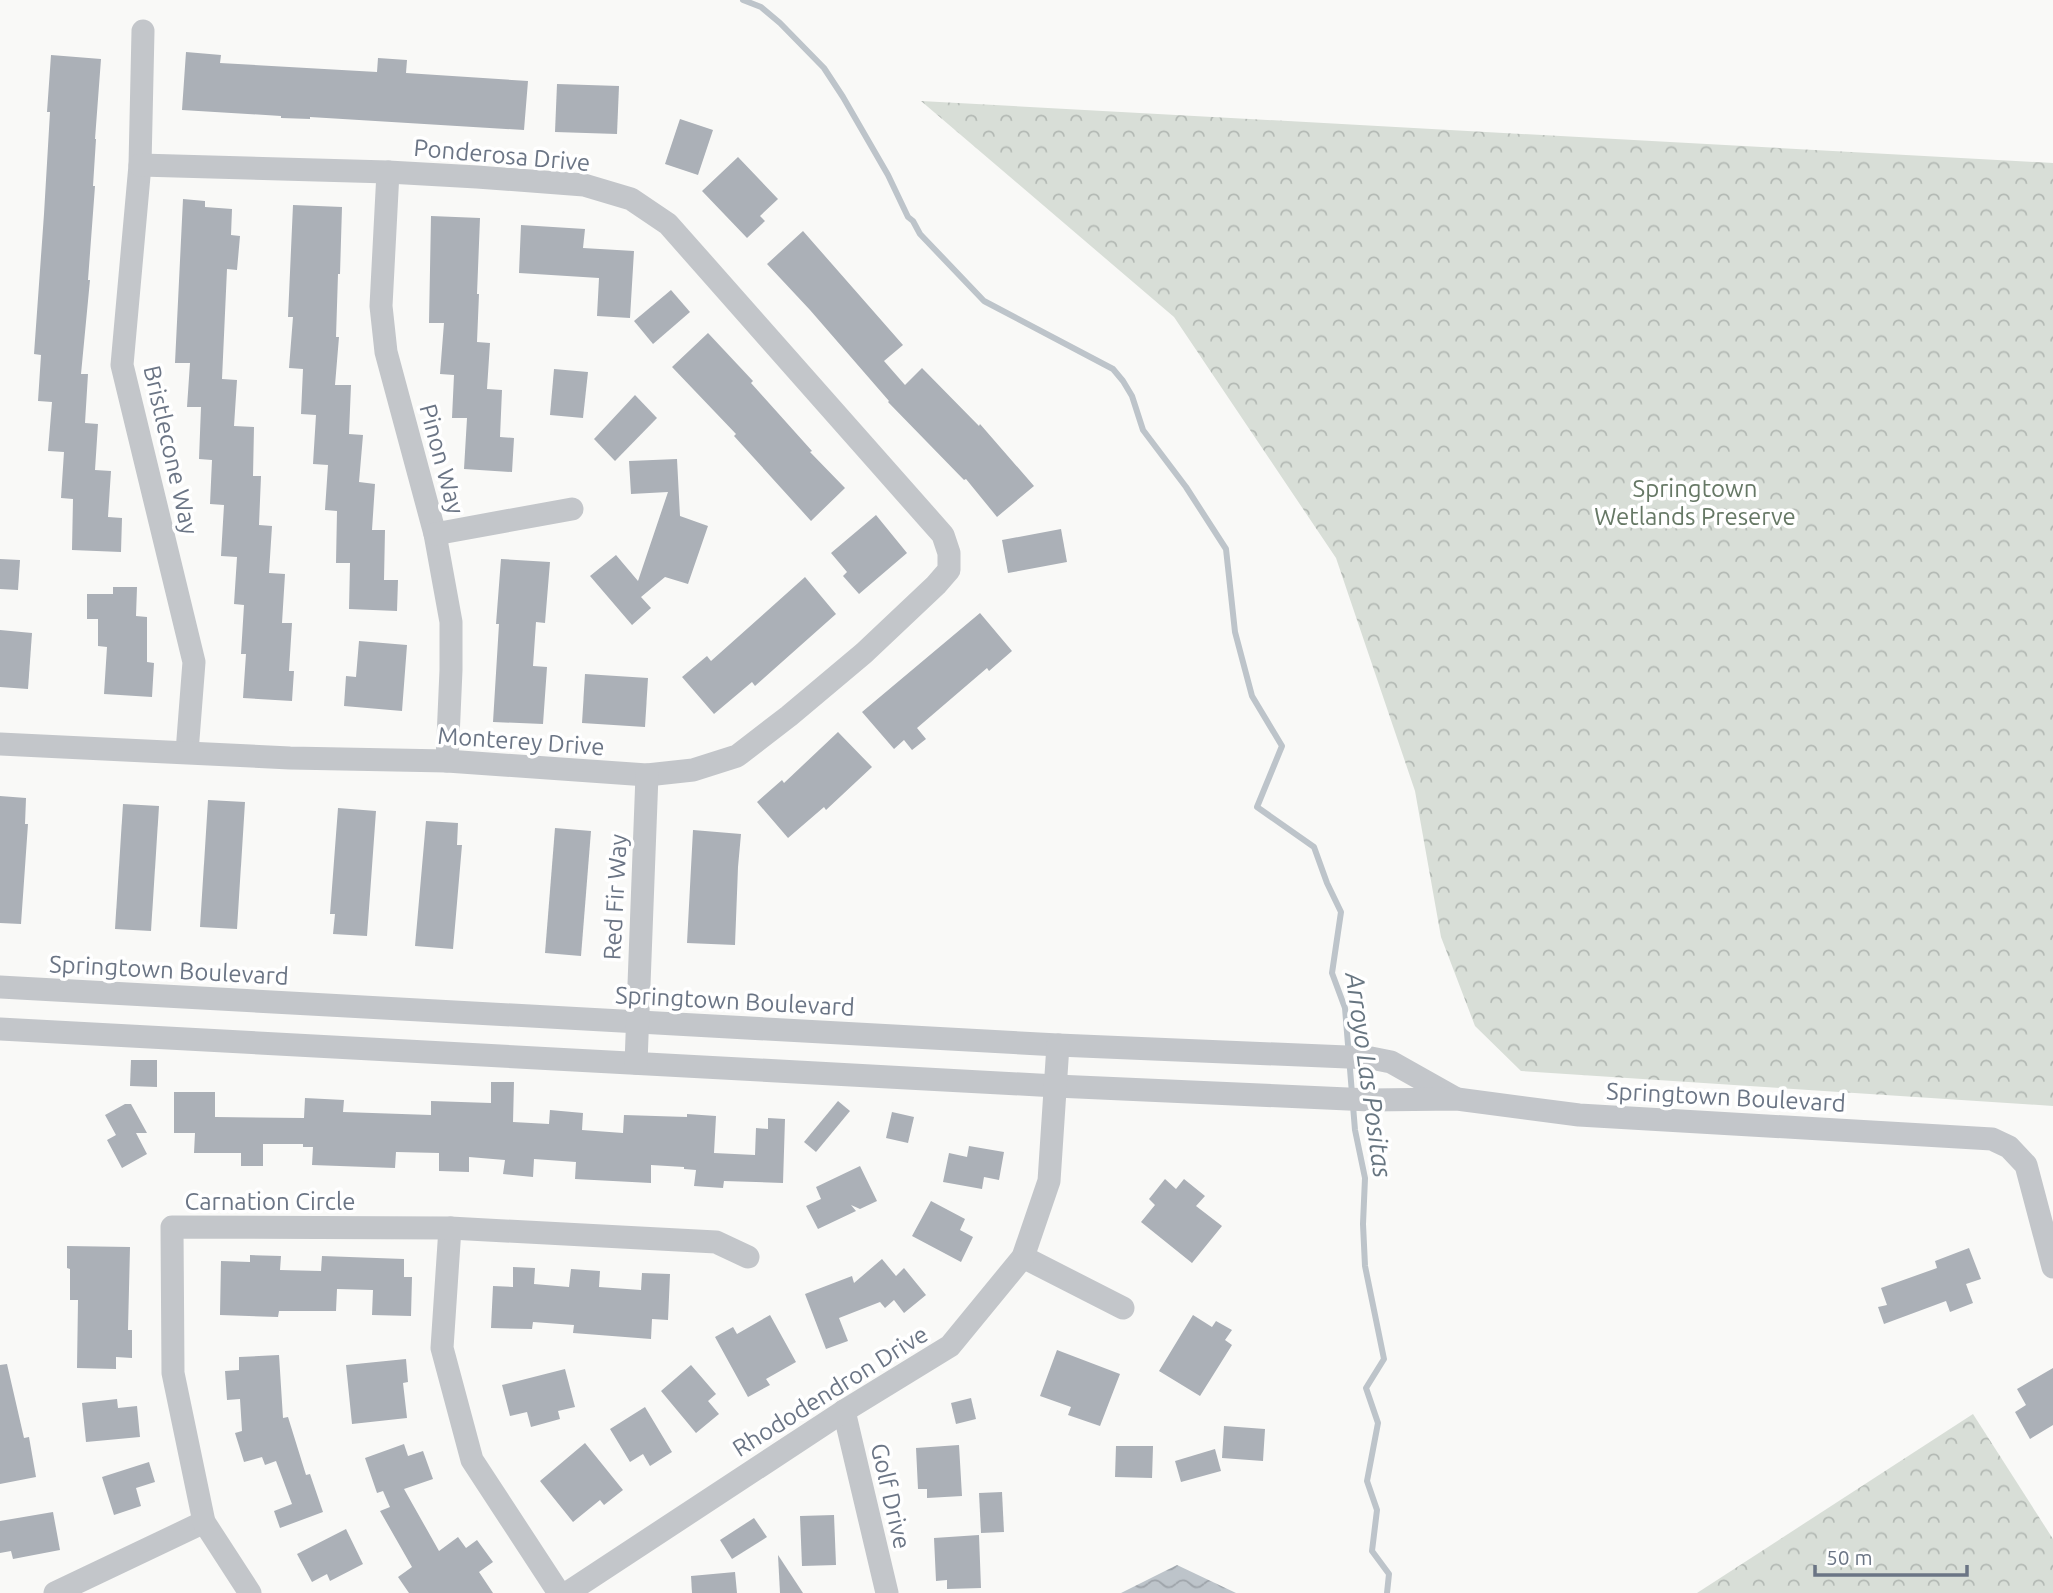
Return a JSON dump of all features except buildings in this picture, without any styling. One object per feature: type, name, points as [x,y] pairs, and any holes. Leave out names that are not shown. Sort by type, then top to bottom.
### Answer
[{"type":"street","name":"Bristlecone Way","points":[[144,31],[140,164],[122,365],[194,662],[187,752]]},
{"type":"street","name":"Ponderosa Drive","points":[[140,164],[477,177],[584,185],[631,199],[668,224],[943,535],[948,553]]},
{"type":"street","name":"Pinon Way","points":[[388,172],[381,306],[386,352],[435,534],[451,622],[447,761]]},
{"type":"street","points":[[435,534],[572,509]]},
{"type":"street","name":"Monterey Drive","points":[[0,744],[290,758],[447,761],[647,775],[693,770],[737,756],[864,653],[949,570],[948,553]]},
{"type":"street","name":"Red Fir Way","points":[[636,1063],[647,775]]},
{"type":"street","name":"Springtown Boulevard","points":[[0,987],[1058,1045],[1371,1058],[1391,1062],[1457,1100]]},
{"type":"street","name":"Springtown Boulevard","points":[[0,1029],[1056,1086],[1283,1097],[1457,1100],[1579,1115],[1992,1139],[2009,1147],[2026,1165],[2053,1267]]},
{"type":"street","name":"Rhododendron Drive","points":[[567,1593],[844,1411],[950,1346],[1023,1257],[1049,1181],[1058,1045]]},
{"type":"street","name":"Carnation Circle","points":[[250,1593],[204,1522],[173,1373],[172,1227],[450,1228],[716,1242],[748,1257]]},
{"type":"street","points":[[450,1228],[442,1348],[472,1460],[559,1593]]},
{"type":"street","points":[[1023,1257],[1122,1308]]},
{"type":"street","name":"Golf Drive","points":[[844,1411],[887,1593]]},
{"type":"street","points":[[55,1593],[204,1522]]},
{"type":"green space","name":"Springtown Wetlands Preserve","points":[[921,101],[2053,163],[2053,1106],[1521,1071],[1475,1026],[1441,937],[1415,791],[1336,558],[1174,317]]},
{"type":"green space","points":[[1973,1414],[2053,1539],[2053,1593],[1697,1593]]},
{"type":"water","points":[[1177,1565],[1236,1593],[1121,1593]]},
{"type":"waterway","name":"Arroyo Las Positas","points":[[743,0],[761,7],[824,68],[888,175],[908,217],[920,234],[984,301],[1113,369],[1132,396],[1143,430],[1186,487],[1226,549],[1235,632],[1252,696],[1282,746],[1257,807],[1314,847],[1341,912],[1332,973],[1345,1008],[1355,1130],[1365,1178],[1365,1266],[1384,1359],[1366,1388],[1378,1423],[1367,1481],[1377,1510],[1372,1551],[1389,1574],[1387,1593]]}]
